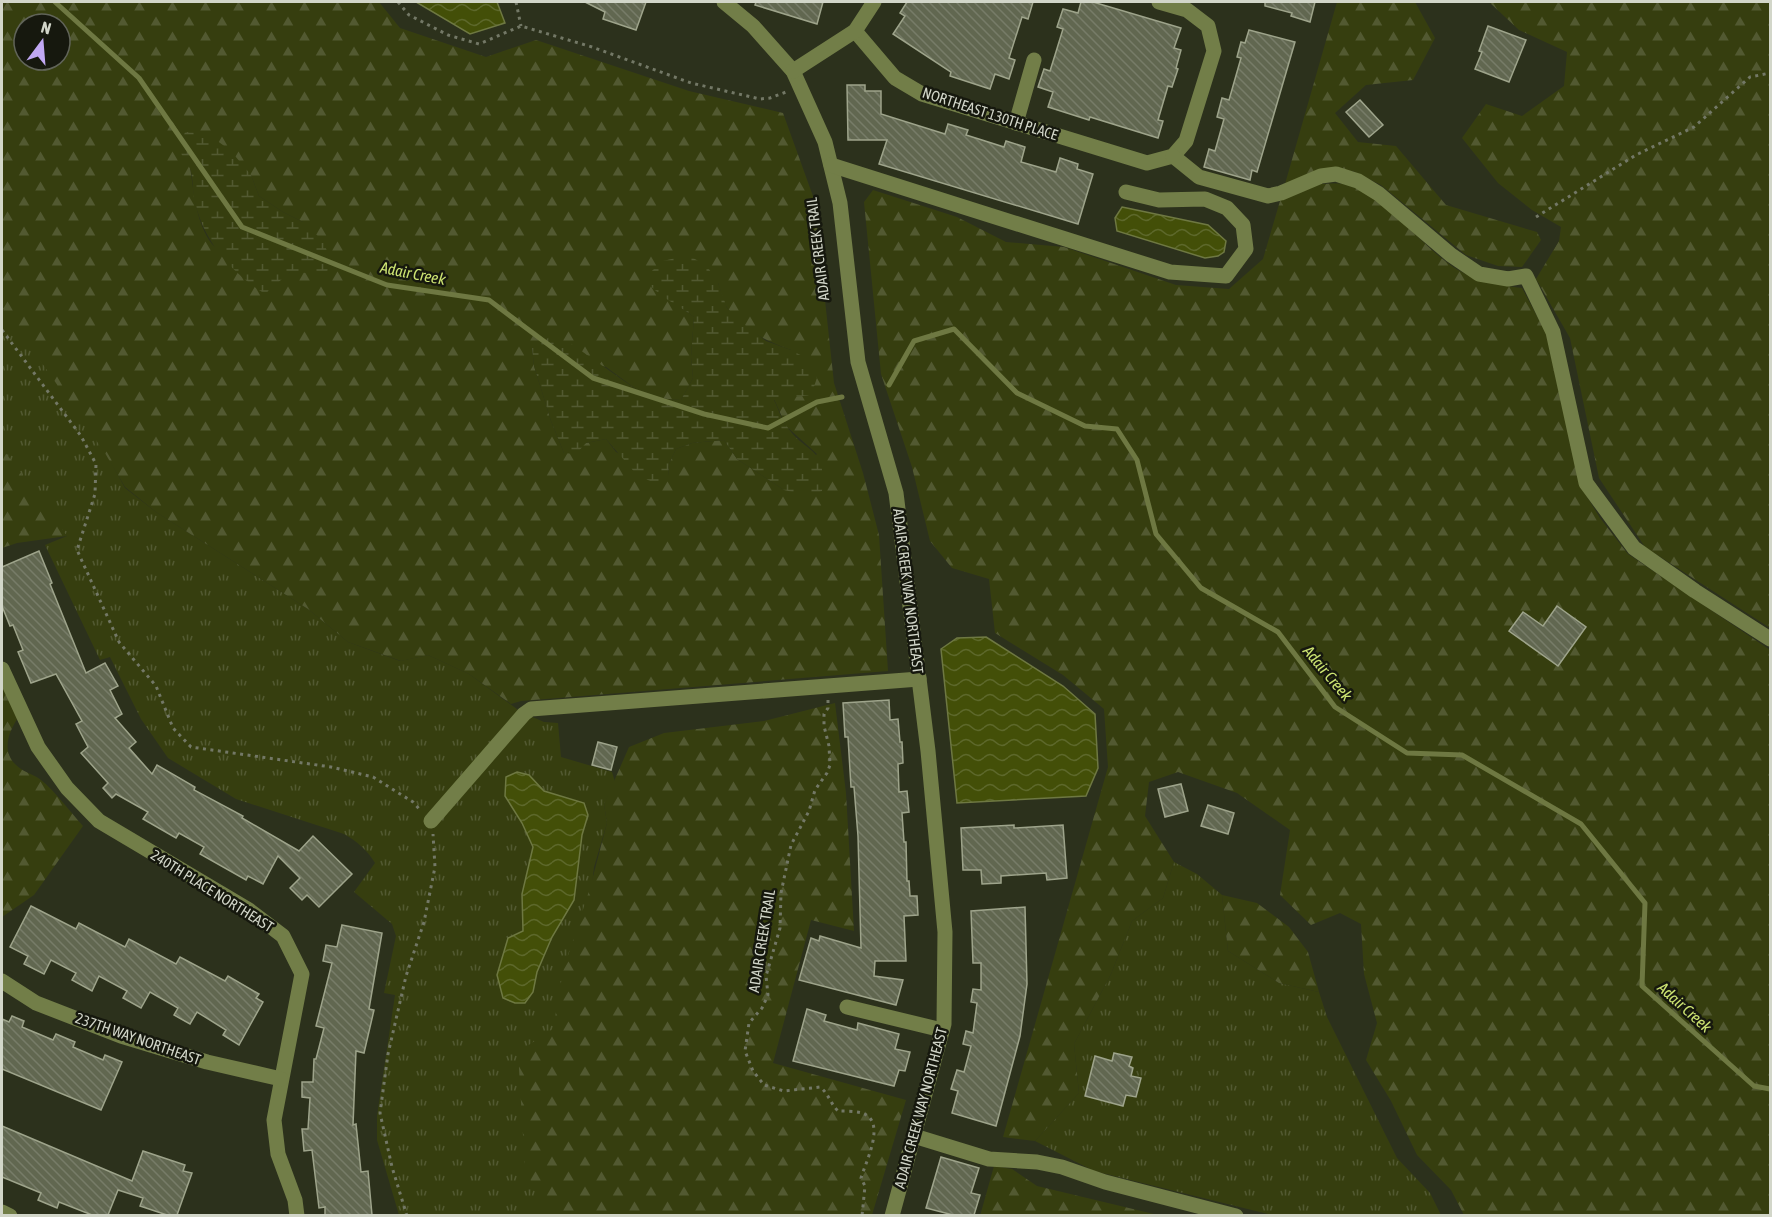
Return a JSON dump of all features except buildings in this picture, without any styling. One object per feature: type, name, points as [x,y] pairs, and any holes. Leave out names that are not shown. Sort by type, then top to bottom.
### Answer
[{"type":"street","name":"ADAIR CREEK WAY NORTHEAST","points":[[724,2],[753,26],[793,71],[825,142],[840,203],[858,362],[896,493],[919,679],[945,932],[942,1030],[892,1215]]},
{"type":"street","points":[[793,71],[855,31],[874,2]]},
{"type":"street","points":[[1159,2],[1187,10],[1208,26],[1214,51],[1186,141],[1173,156],[1199,177],[1268,196],[1321,176],[1336,174],[1359,181],[1379,194],[1451,255],[1479,274],[1508,279],[1526,276],[1553,332],[1586,483],[1634,548],[1695,591],[1770,639]]},
{"type":"street","name":"NORTHEAST 130TH PLACE","points":[[855,31],[895,78],[922,94],[1148,163],[1173,156]]},
{"type":"street","points":[[1016,123],[1034,60]]},
{"type":"street","points":[[831,165],[1170,272],[1226,276],[1246,249],[1243,225],[1227,207],[1205,200],[1159,200],[1126,192]]},
{"type":"street","name":"240TH PLACE NORTHEAST","points":[[2,669],[38,747],[67,788],[99,821],[249,910],[283,936],[302,974],[274,1120],[278,1154],[295,1200],[297,1215]]},
{"type":"street","points":[[431,821],[524,714],[531,709],[919,679]]},
{"type":"street","name":"237TH WAY NORTHEAST","points":[[2,981],[36,1003],[121,1036],[207,1062],[281,1079]]},
{"type":"street","points":[[847,1006],[942,1030]]},
{"type":"street","points":[[914,1136],[989,1159],[1037,1162],[1062,1167],[1105,1182],[1236,1215]]},
{"type":"street","points":[[2,1212],[10,1215]]},
{"type":"path","points":[[398,2],[409,15],[448,35],[479,44],[521,26],[592,47],[691,82],[760,99],[786,92],[791,101]]},
{"type":"path","points":[[516,2],[521,26]]},
{"type":"path","points":[[1536,217],[1636,155],[1694,127],[1750,77],[1770,73]]},
{"type":"path","points":[[2,330],[81,436],[96,464],[95,494],[77,550],[119,642],[156,687],[173,728],[191,747],[331,767],[373,777],[413,802],[431,821],[435,867],[424,922],[406,976],[388,1054],[380,1113],[392,1167],[407,1215]]},
{"type":"path","name":"ADAIR CREEK TRAIL","points":[[828,687],[828,708],[824,714],[824,726],[829,746],[830,765],[815,790],[809,811],[791,845],[781,893],[780,928],[766,976],[768,995],[762,1008],[750,1023],[745,1050],[753,1071],[764,1085],[784,1091],[819,1087],[827,1093],[832,1105],[838,1111],[863,1113],[871,1120],[874,1139],[861,1178],[865,1186],[862,1215]]},
{"type":"green space","points":[[2,2],[379,2],[400,28],[486,57],[536,40],[689,91],[783,113],[814,199],[834,383],[863,473],[879,535],[888,671],[521,701],[511,704],[469,674],[428,655],[401,661],[348,642],[308,609],[156,512],[125,487],[105,453],[2,306]],"holes":[[[190,167],[251,175],[259,196],[303,222],[290,272],[278,281],[212,244],[199,217]],[[718,283],[726,306],[741,323],[765,339],[791,350],[774,399],[786,426],[817,454],[784,490],[737,459],[724,440],[692,443],[676,449],[669,464],[668,476],[616,452],[606,439],[586,443],[564,453],[551,421],[534,366],[532,347],[606,367],[640,392],[655,398],[681,400],[693,378],[691,357],[694,317],[679,306]]]},
{"type":"green space","points":[[1337,2],[1415,2],[1435,38],[1413,80],[1366,85],[1335,113],[1358,142],[1396,146],[1446,205],[1537,232],[1541,240],[1522,267],[1498,266],[1466,255],[1381,185],[1353,171],[1323,170],[1285,184]]},
{"type":"green space","points":[[1489,2],[1770,2],[1770,628],[1645,547],[1599,478],[1570,338],[1536,279],[1559,241],[1561,227],[1532,210],[1498,183],[1462,138],[1486,104],[1522,116],[1564,86],[1567,52],[1519,30]]},
{"type":"green space","points":[[185,132],[206,133],[230,150],[251,175],[259,196],[303,222],[323,241],[329,256],[327,274],[290,272],[265,294],[231,266],[213,244],[199,217],[194,199],[191,170],[179,151]]},
{"type":"green space","points":[[1320,184],[1343,184],[1370,196],[1438,255],[1465,274],[1494,283],[1522,288],[1546,333],[1580,485],[1600,518],[1628,554],[1770,650],[1770,1215],[1464,1215],[1451,1190],[1417,1155],[1391,1101],[1366,1060],[1377,1023],[1364,974],[1361,924],[1340,913],[1311,925],[1280,895],[1290,830],[1237,793],[1178,772],[1149,782],[1145,816],[1174,862],[1163,898],[1132,921],[1111,974],[1074,1044],[1079,1093],[1035,1141],[1003,1137],[1108,767],[1104,709],[1063,675],[995,633],[989,579],[952,568],[930,541],[912,467],[881,374],[864,202],[873,190],[957,217],[1006,242],[1064,247],[1176,285],[1229,289],[1263,259],[1280,201]]},
{"type":"green space","points":[[688,255],[707,266],[718,283],[727,308],[746,326],[766,341],[808,359],[817,378],[811,395],[774,400],[793,435],[818,457],[823,476],[822,491],[809,496],[784,490],[737,459],[724,440],[692,443],[676,449],[669,464],[668,476],[659,485],[637,475],[606,439],[586,443],[576,454],[564,453],[551,421],[534,366],[532,347],[550,337],[570,343],[640,392],[655,398],[681,400],[693,378],[691,357],[694,317],[661,295],[644,278],[663,261]]},
{"type":"green space","points":[[2,262],[125,488],[156,512],[308,609],[348,642],[400,661],[428,655],[469,674],[521,712],[544,722],[558,723],[561,757],[612,772],[615,782],[604,804],[607,823],[594,867],[554,1215],[399,1215],[377,1140],[377,1116],[395,995],[384,993],[396,936],[392,924],[354,892],[375,863],[362,847],[344,834],[236,799],[168,758],[141,719],[110,657],[100,660],[45,545],[67,536],[2,469]]},
{"type":"green space","points":[[2,448],[67,536],[17,543],[2,548]]},
{"type":"green space","points":[[2,685],[19,716],[9,737],[10,757],[21,769],[47,785],[83,826],[34,895],[2,917]]},
{"type":"green space","points":[[835,703],[846,793],[854,931],[811,920],[773,1063],[906,1100],[872,1215],[543,1215],[539,1198],[525,1169],[518,1052],[553,1029],[563,971],[590,888],[607,823],[604,804],[629,747],[664,733],[764,721]]},
{"type":"green space","points":[[1174,862],[1197,874],[1222,895],[1228,951],[1279,983],[1319,992],[1327,1017],[1397,1158],[1430,1193],[1441,1215],[1272,1215],[1094,1171],[1035,1141],[1079,1093],[1074,1044],[1111,974],[1132,921],[1163,898]]},
{"type":"green space","points":[[1222,895],[1257,903],[1289,927],[1308,952],[1319,992],[1279,983],[1228,951]]},
{"type":"green space","points":[[994,1166],[1012,1169],[1037,1186],[1158,1215],[980,1216]]},
{"type":"water","points":[[416,2],[497,2],[505,23],[470,34]]},
{"type":"water","points":[[1122,207],[1208,225],[1226,241],[1224,252],[1218,256],[1205,258],[1117,231],[1115,218]]},
{"type":"water","points":[[986,637],[1063,686],[1095,714],[1098,768],[1086,796],[957,803],[941,649],[957,638]]},
{"type":"water","points":[[517,772],[529,775],[544,791],[584,803],[588,815],[582,835],[574,900],[552,937],[537,972],[533,992],[525,1003],[515,1003],[503,998],[497,975],[508,938],[523,931],[522,894],[533,847],[522,823],[505,796],[506,777]]},
{"type":"waterway","name":"Adair Creek","points":[[55,2],[139,78],[242,227],[387,285],[489,300],[593,378],[704,414],[768,428],[817,402],[842,397]]},
{"type":"waterway","name":"Adair Creek","points":[[889,385],[914,341],[954,329],[1017,393],[1085,426],[1117,429],[1137,460],[1156,534],[1201,588],[1278,632],[1335,707],[1407,753],[1462,755],[1581,824],[1645,903],[1642,986],[1754,1086],[1770,1089]]}]
